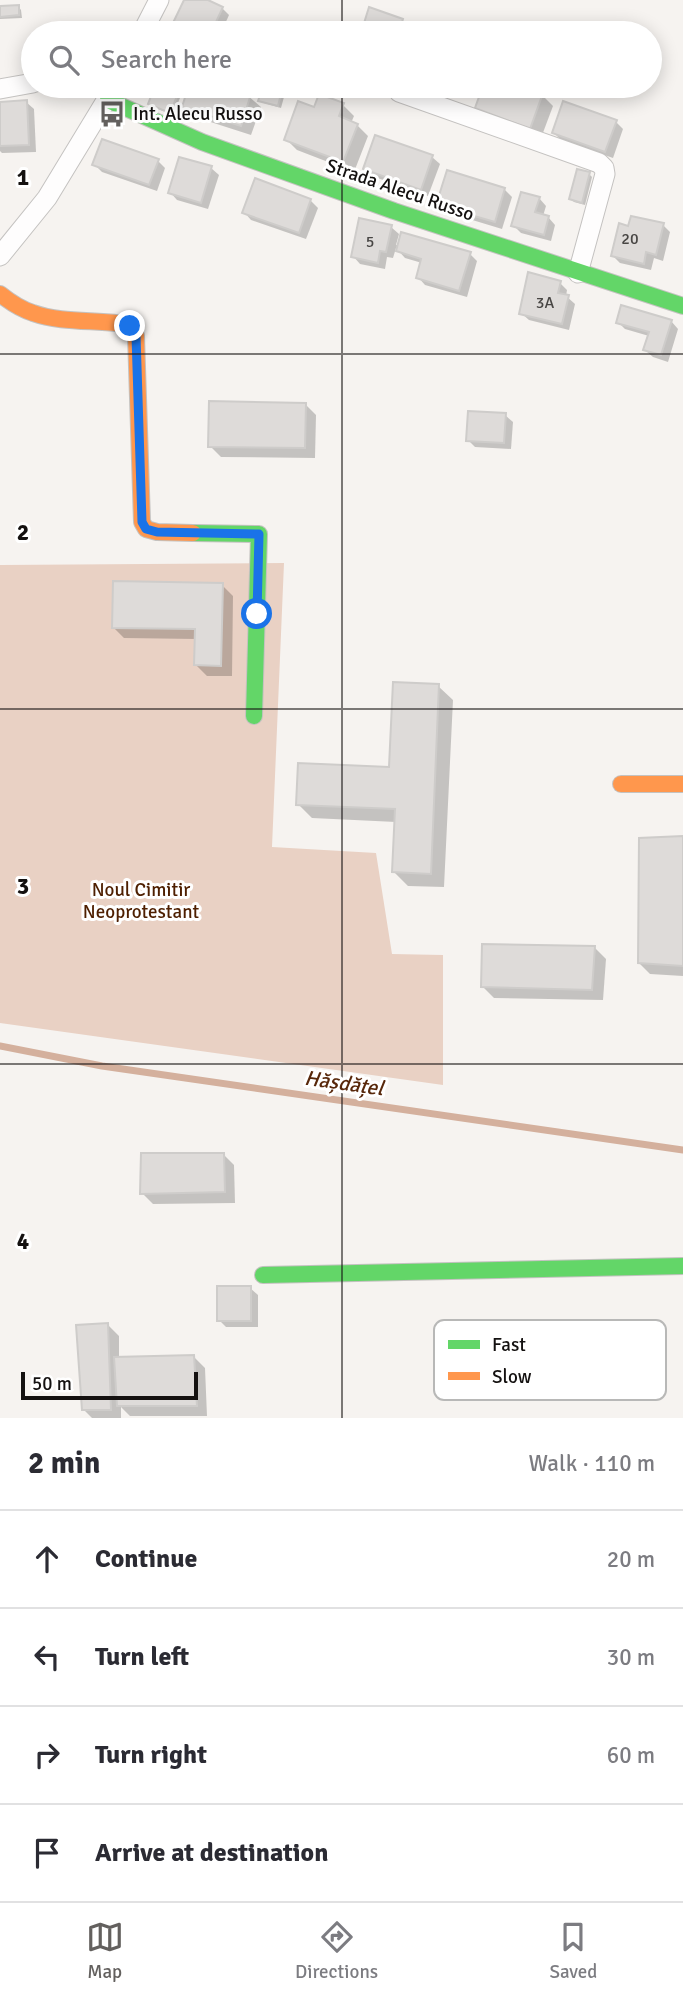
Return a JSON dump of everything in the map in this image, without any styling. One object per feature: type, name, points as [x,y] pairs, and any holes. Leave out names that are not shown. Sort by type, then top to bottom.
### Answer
[{"type":"street","points":[[148,21],[159,0]]},
{"type":"street","points":[[0,89],[21,85]]},
{"type":"street","points":[[3,249],[47,198],[108,98]]},
{"type":"street","name":"Strada Alecu Russo","points":[[121,98],[215,146],[394,211],[683,306]]},
{"type":"street","points":[[416,98],[599,163],[604,168],[605,174],[578,273]]},
{"type":"street","points":[[0,294],[30,314],[59,320],[119,322],[130,326],[136,336],[142,522],[146,529],[157,532],[259,534],[254,716]]},
{"type":"street","points":[[621,784],[683,785]]},
{"type":"street","points":[[263,1275],[683,1266]]},
{"type":"green space","name":"Noul Cimitir Neoprotestant","points":[[284,563],[272,847],[376,853],[392,954],[443,955],[443,1085],[0,1023],[0,565]]},
{"type":"building","points":[[184,0],[208,0],[223,7],[217,21],[174,21]]},
{"type":"building","points":[[19,5],[19,15],[0,17],[0,6]]},
{"type":"building","points":[[369,7],[403,19],[402,21],[365,21]]},
{"type":"building","points":[[150,98],[176,98],[170,113],[148,104]]},
{"type":"building","points":[[185,98],[250,98],[241,126],[182,107]]},
{"type":"building","points":[[259,98],[280,98],[278,106],[258,101]]},
{"type":"building","points":[[317,98],[330,98],[344,103],[339,116],[358,124],[343,162],[284,140],[298,101],[314,107]]},
{"type":"building","points":[[479,98],[541,98],[530,129],[475,108]]},
{"type":"building","points":[[27,100],[29,145],[0,146],[0,102]]},
{"type":"building","points":[[563,101],[617,120],[605,152],[552,133]]},
{"type":"building","points":[[375,135],[433,155],[421,190],[363,169]]},
{"type":"building","points":[[102,139],[159,159],[149,185],[92,165]]},
{"type":"building","points":[[179,157],[212,166],[201,203],[168,193]]},
{"type":"building","points":[[577,169],[590,172],[582,203],[569,199]]},
{"type":"building","points":[[447,170],[505,188],[495,222],[436,205]]},
{"type":"building","points":[[255,178],[311,199],[299,233],[242,213]]},
{"type":"building","points":[[521,192],[540,197],[535,212],[549,216],[544,235],[511,226]]},
{"type":"building","points":[[631,216],[664,223],[656,255],[646,252],[644,264],[611,256],[619,223],[628,226]]},
{"type":"building","points":[[359,218],[392,225],[386,252],[380,251],[378,263],[351,257]]},
{"type":"building","points":[[401,232],[471,252],[459,291],[416,278],[421,259],[396,251]]},
{"type":"building","points":[[528,272],[561,281],[558,293],[569,295],[562,324],[519,314]]},
{"type":"building","points":[[621,305],[672,320],[661,355],[643,350],[649,332],[616,323]]},
{"type":"building","points":[[209,401],[306,403],[305,448],[208,447]]},
{"type":"building","points":[[468,411],[506,413],[504,443],[466,441]]},
{"type":"building","points":[[113,581],[223,583],[221,666],[194,665],[195,629],[112,628]]},
{"type":"building","points":[[393,682],[439,684],[431,874],[392,872],[395,809],[296,805],[298,763],[389,767]]},
{"type":"building","points":[[683,836],[683,966],[638,963],[639,838]]},
{"type":"building","points":[[482,944],[595,946],[592,990],[481,987]]},
{"type":"building","points":[[141,1153],[224,1153],[225,1192],[140,1194]]},
{"type":"building","points":[[217,1286],[251,1286],[251,1321],[217,1321]]},
{"type":"building","points":[[108,1323],[111,1410],[82,1410],[76,1325]]},
{"type":"building","points":[[194,1355],[197,1406],[117,1406],[114,1357]]},
{"type":"waterway","name":"Hășdățel","points":[[0,1046],[102,1066],[683,1150]]},
{"type":"traffic: fast","points":[[108,100],[202,142],[394,211],[683,306]]},
{"type":"traffic: fast","points":[[193,533],[259,534],[254,716]]},
{"type":"traffic: fast","points":[[263,1275],[683,1266]]},
{"type":"traffic: slow","points":[[0,294],[19,307],[45,316],[130,325],[136,336],[142,522],[146,529],[157,532],[193,533]]},
{"type":"traffic: slow","points":[[621,784],[683,784]]},
{"type":"place","name":"Int. Alecu Russo","points":[[112,114]]},
{"type":"route","points":[[130,326],[136,336],[142,522],[146,529],[157,532],[259,534],[257,614]]}]
